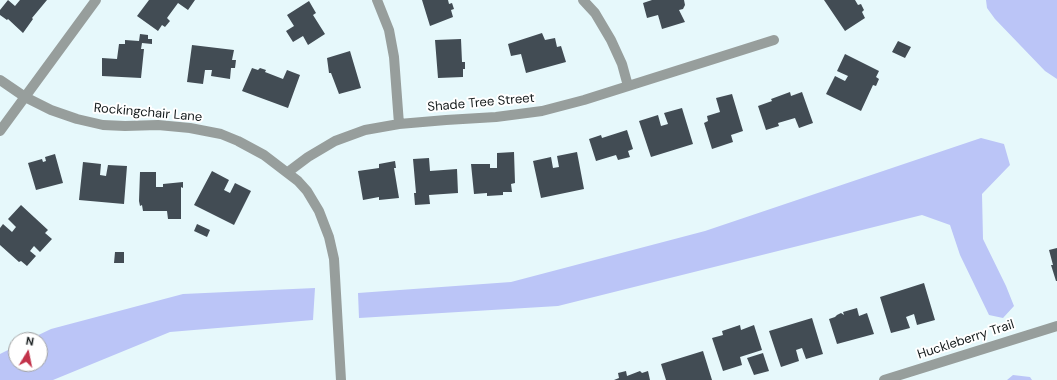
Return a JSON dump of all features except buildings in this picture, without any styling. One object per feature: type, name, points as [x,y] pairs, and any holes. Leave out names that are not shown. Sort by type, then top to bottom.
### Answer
[{"type":"street","points":[[0,131],[96,0]]},
{"type":"street","points":[[376,0],[389,30],[394,57],[399,124]]},
{"type":"street","points":[[583,0],[595,13],[611,40],[622,64],[628,86]]},
{"type":"street","name":"Shade Tree Street","points":[[288,172],[308,157],[335,141],[365,130],[399,124],[496,117],[542,111],[584,100],[774,40]]},
{"type":"street","name":"Rockingchair Lane","points":[[0,80],[25,97],[52,110],[77,119],[125,126],[164,125],[221,134],[264,155],[288,172],[298,181],[319,211],[329,236],[334,259],[340,380]]},
{"type":"street","name":"Huckleberry Trail","points":[[884,380],[1057,326]]},
{"type":"water","points":[[986,0],[1057,0],[1057,79],[1045,71],[995,19],[987,8]]},
{"type":"water","points":[[981,138],[1004,144],[1010,165],[982,194],[983,239],[1014,306],[1003,318],[989,315],[960,255],[950,225],[922,215],[558,306],[359,318],[358,293],[511,282],[705,231]]},
{"type":"water","points":[[315,288],[313,320],[170,332],[53,380],[0,380],[0,354],[8,350],[8,372],[48,372],[48,332],[45,332],[51,329],[183,294]]},
{"type":"water","points":[[1013,375],[1030,377],[1032,380],[1007,380]]}]
